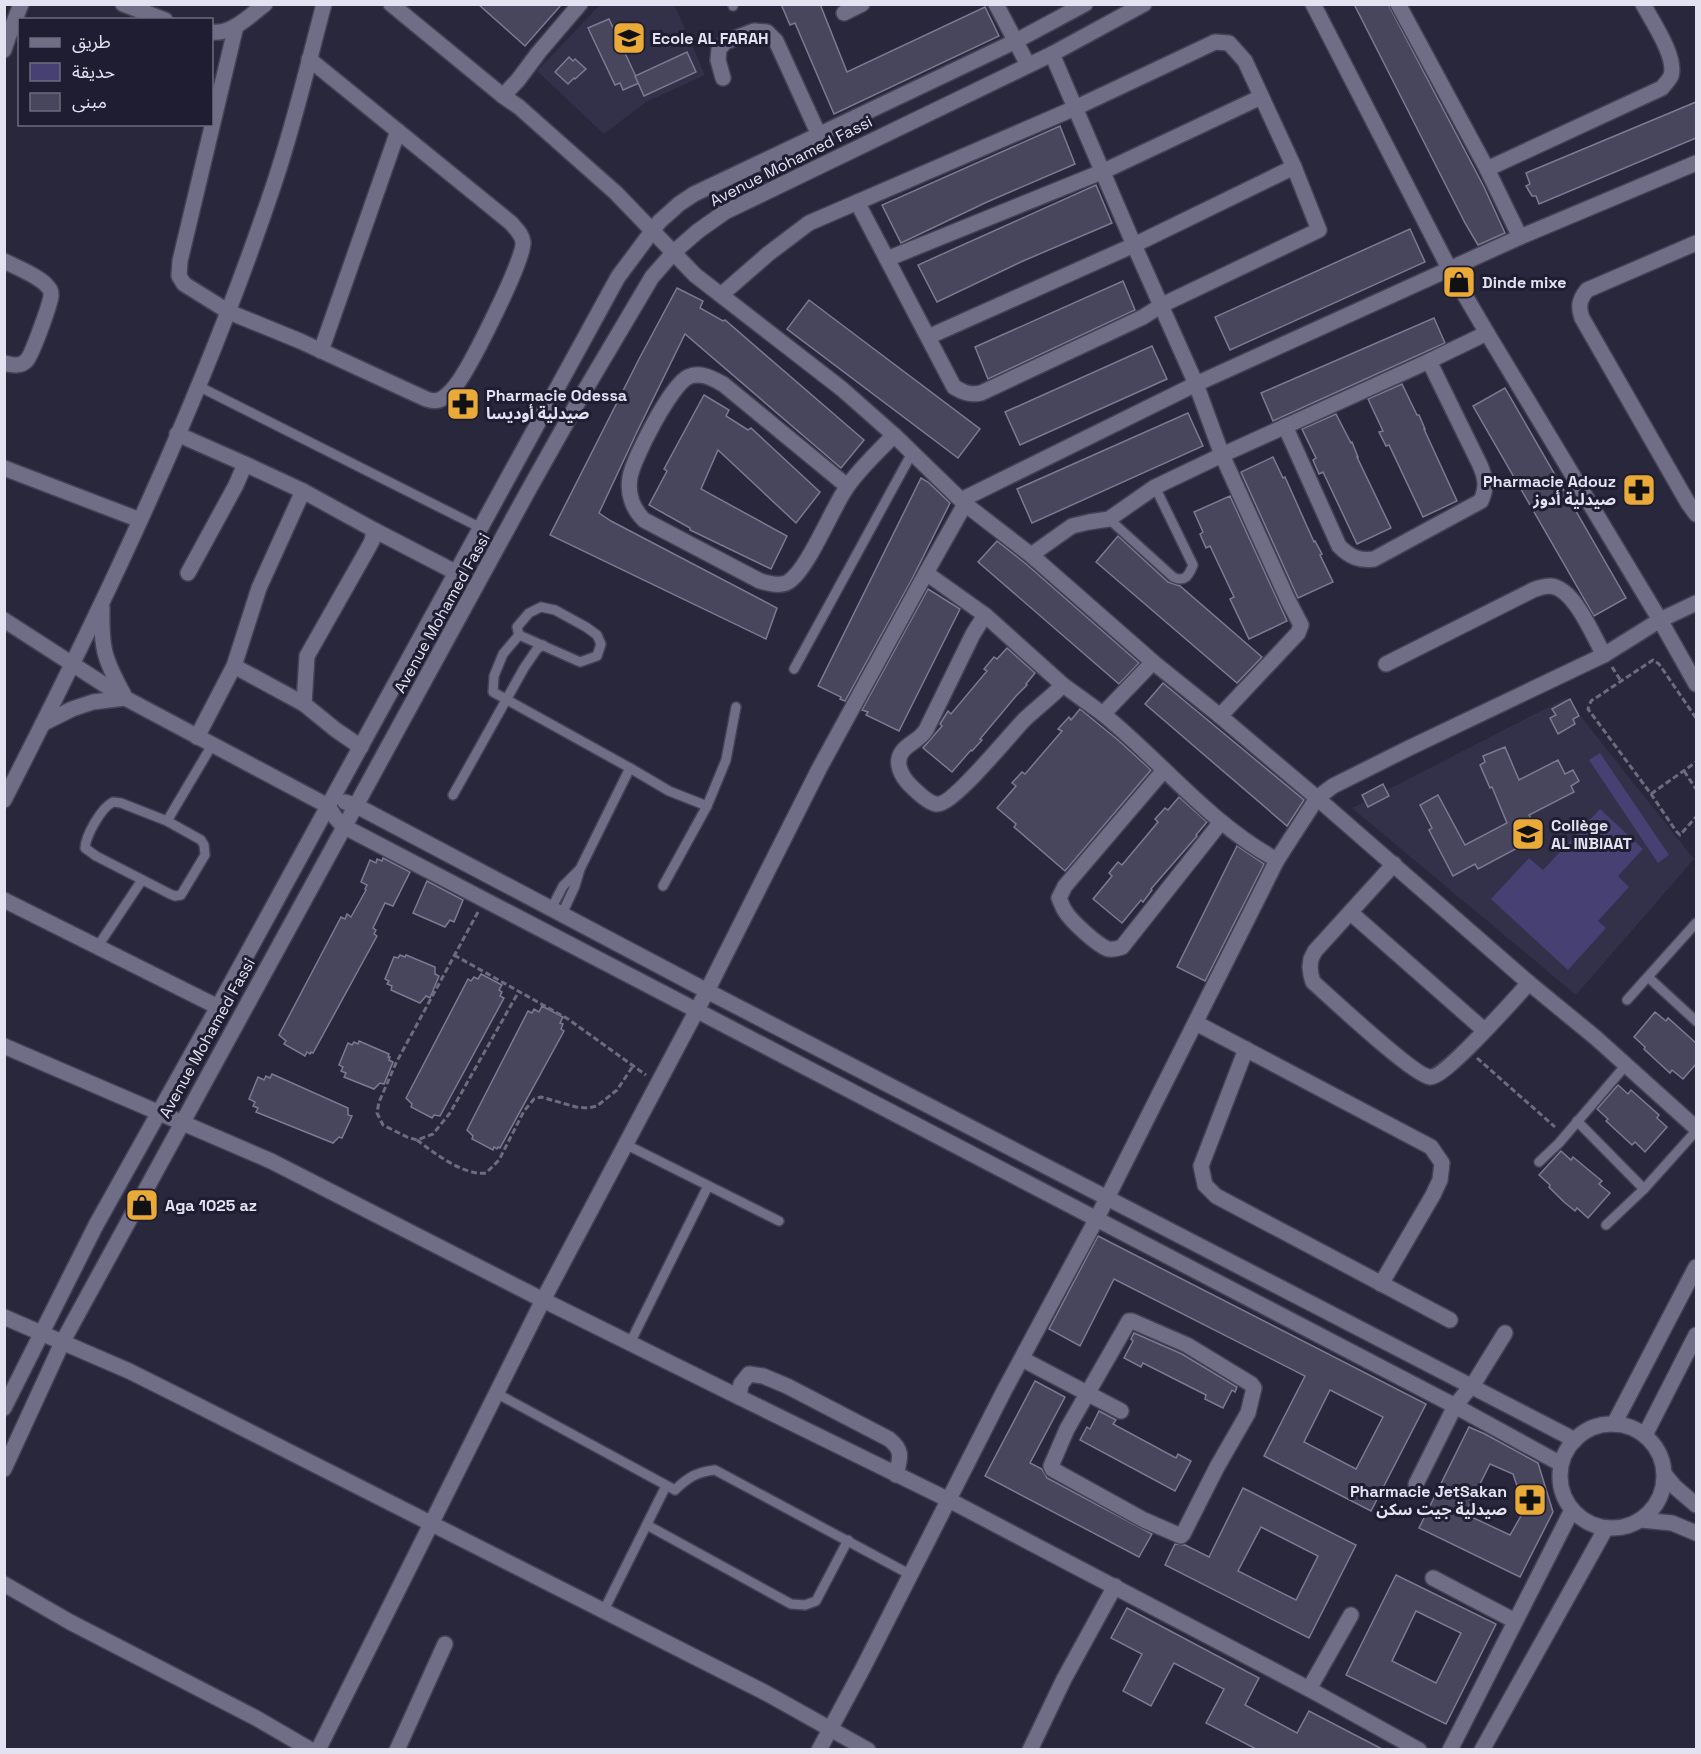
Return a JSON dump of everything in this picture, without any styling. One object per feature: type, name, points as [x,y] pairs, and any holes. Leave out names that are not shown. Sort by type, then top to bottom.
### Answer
[{"type":"street","points":[[6,39],[21,4]]},
{"type":"street","points":[[123,4],[160,18]]},
{"type":"street","points":[[213,32],[236,26],[265,4]]},
{"type":"street","points":[[4,800],[73,664],[140,520],[229,312],[275,183],[324,4]]},
{"type":"street","points":[[391,4],[519,107],[616,193],[695,275],[842,389],[894,435],[963,502],[1031,555],[1153,662],[1317,798],[1529,983],[1596,1038],[1696,1129]]},
{"type":"street","points":[[503,96],[580,4]]},
{"type":"street","points":[[844,13],[862,4]]},
{"type":"street","points":[[996,4],[1028,65]]},
{"type":"street","name":"Avenue Mohamed Fassi","points":[[4,1408],[96,1225],[218,1008],[618,278],[653,230],[668,213],[694,194],[1016,41],[1085,4]]},
{"type":"street","name":"Avenue Mohamed Fassi","points":[[4,1469],[63,1341],[182,1122],[578,402],[652,277],[674,252],[725,212],[1052,54],[1144,4]]},
{"type":"street","points":[[1313,4],[1450,270],[1696,684]]},
{"type":"street","points":[[1398,4],[1487,169],[1520,237]]},
{"type":"street","points":[[1487,169],[1662,88],[1670,76],[1672,64],[1643,4]]},
{"type":"street","points":[[213,123],[236,26]]},
{"type":"street","points":[[723,78],[718,60],[719,49],[725,42],[754,31],[766,32],[776,41],[819,135]]},
{"type":"street","points":[[721,295],[768,254],[809,223],[857,202],[1075,108],[1215,42],[1229,43],[1245,61],[1294,167],[1319,230],[1162,305],[1143,317],[981,393],[972,395],[954,387],[857,202]]},
{"type":"street","points":[[1052,54],[1196,384],[1222,455],[1301,625],[1299,633],[1220,716]]},
{"type":"street","points":[[212,126],[180,261],[179,276],[184,284],[229,312],[426,399],[440,400],[452,390],[468,366],[519,262],[523,243],[520,234],[511,223],[309,59]]},
{"type":"street","points":[[887,259],[1104,171],[1261,97]]},
{"type":"street","points":[[321,351],[398,131]]},
{"type":"street","points":[[318,1749],[543,1300],[707,991],[819,769],[963,502],[1196,384],[1520,237],[1696,163]]},
{"type":"street","points":[[928,337],[1134,246],[1294,167]]},
{"type":"street","points":[[1696,243],[1587,291],[1579,310],[1696,514]]},
{"type":"street","points":[[4,261],[42,281],[51,291],[28,359],[19,365],[4,363]]},
{"type":"street","points":[[1031,555],[1072,526],[1109,519],[1155,487],[1487,333]]},
{"type":"street","points":[[1285,426],[1339,546],[1349,556],[1364,561],[1374,559],[1481,501],[1486,490],[1486,479],[1480,465],[1429,361]]},
{"type":"street","points":[[847,486],[723,384],[709,377],[698,375],[688,377],[677,385],[666,401],[635,461],[629,489],[635,511],[644,520],[760,581],[780,584],[787,582],[795,575],[809,556],[847,486],[894,435]]},
{"type":"street","points":[[177,434],[303,491],[457,573]]},
{"type":"street","points":[[188,573],[245,464]]},
{"type":"street","points":[[4,468],[140,520]]},
{"type":"street","points":[[197,737],[234,666],[259,588],[303,491]]},
{"type":"street","points":[[304,704],[307,656],[372,541],[374,530]]},
{"type":"street","points":[[926,573],[985,615],[1064,685],[1104,714],[1221,822],[1277,860]]},
{"type":"street","points":[[1386,664],[1533,590],[1551,586],[1572,599],[1604,655]]},
{"type":"street","points":[[102,602],[101,638],[104,654],[112,675],[125,698]]},
{"type":"street","points":[[819,1749],[911,1575],[1004,1391],[1096,1220],[1277,860],[1317,798],[1333,786],[1409,748],[1604,655],[1660,620],[1696,603]]},
{"type":"street","points":[[985,615],[973,634],[926,730],[919,740],[903,752],[899,759],[899,768],[908,784],[929,801],[935,804],[942,803],[970,780],[1025,720],[1064,685]]},
{"type":"street","points":[[4,620],[125,698],[328,806],[334,817],[344,826],[1562,1464]]},
{"type":"street","points":[[1104,714],[1153,662]]},
{"type":"street","points":[[234,666],[304,704],[361,747]]},
{"type":"street","points":[[44,723],[82,705],[125,698]]},
{"type":"street","points":[[1164,770],[1065,886],[1059,898],[1064,910],[1080,926],[1108,949],[1115,950],[1122,947],[1221,822]]},
{"type":"street","points":[[328,806],[339,802],[350,803],[707,991],[1575,1440]]},
{"type":"street","points":[[1394,864],[1316,951],[1311,959],[1310,967],[1313,982],[1372,1034],[1424,1075],[1431,1077],[1439,1074],[1467,1049],[1529,983]]},
{"type":"street","points":[[4,900],[218,1008]]},
{"type":"street","points":[[1351,913],[1484,1030]]},
{"type":"street","points":[[1196,1023],[1431,1148],[1442,1162],[1440,1180],[1433,1195],[1381,1284]]},
{"type":"street","points":[[4,1046],[271,1161],[543,1300],[949,1500],[1419,1749]]},
{"type":"street","points":[[1246,1049],[1202,1166],[1205,1185],[1216,1196],[1450,1320]]},
{"type":"street","points":[[1614,1424],[1696,1267]]},
{"type":"street","points":[[4,1317],[63,1341],[176,1394],[766,1693],[868,1749]]},
{"type":"street","points":[[1129,1321],[1187,1345],[1254,1388],[1248,1413],[1183,1534],[1178,1535],[1144,1520],[1052,1469],[1067,1429],[1086,1393],[1129,1321]]},
{"type":"street","points":[[1416,1484],[1455,1406],[1485,1367],[1505,1333]]},
{"type":"street","points":[[1645,1435],[1696,1335]]},
{"type":"street","points":[[1022,1359],[1121,1411]]},
{"type":"street","points":[[739,1396],[741,1384],[749,1374],[763,1376],[787,1386],[889,1439],[901,1453],[896,1474]]},
{"type":"street","points":[[1614,1424],[1630,1427],[1645,1435],[1662,1460],[1665,1475],[1663,1491],[1655,1507],[1641,1520],[1624,1527],[1606,1528],[1582,1519],[1572,1510],[1564,1496],[1560,1480],[1562,1464],[1569,1447],[1593,1428],[1614,1424]]},
{"type":"street","points":[[1665,1475],[1696,1505]]},
{"type":"street","points":[[1450,1749],[1572,1510]]},
{"type":"street","points":[[1641,1520],[1672,1523],[1696,1533]]},
{"type":"street","points":[[1482,1749],[1606,1528]]},
{"type":"street","points":[[1432,1578],[1515,1622]]},
{"type":"street","points":[[4,1584],[70,1623],[256,1718],[311,1749]]},
{"type":"street","points":[[1030,1749],[1115,1586]]},
{"type":"street","points":[[1309,1689],[1351,1615]]},
{"type":"street","points":[[397,1749],[445,1644]]},
{"type":"lane","points":[[198,386],[481,528]]},
{"type":"lane","points":[[794,669],[912,453]]},
{"type":"lane","points":[[1109,519],[1173,577],[1185,579],[1193,565],[1155,487]]},
{"type":"lane","points":[[541,607],[555,610],[586,627],[597,635],[601,644],[597,656],[580,662],[519,635],[517,627],[529,613],[541,607]]},
{"type":"lane","points":[[519,635],[503,654],[494,676],[493,692],[669,791],[707,806]]},
{"type":"lane","points":[[453,795],[531,657],[543,645]]},
{"type":"lane","points":[[663,886],[707,806],[726,760],[736,707]]},
{"type":"lane","points":[[167,821],[212,745]]},
{"type":"lane","points":[[556,912],[575,886],[580,869],[630,768]]},
{"type":"lane","points":[[113,802],[167,821],[201,840],[206,850],[181,895],[175,896],[142,880],[88,852],[86,848],[87,840],[104,808],[113,802]]},
{"type":"lane","points":[[98,946],[142,880]]},
{"type":"lane","points":[[1627,1000],[1696,923]]},
{"type":"lane","points":[[1648,977],[1696,1021]]},
{"type":"lane","points":[[1539,1162],[1626,1065]]},
{"type":"lane","points":[[1577,1120],[1644,1189]]},
{"type":"lane","points":[[1606,1225],[1644,1189],[1696,1129]]},
{"type":"lane","points":[[625,1144],[779,1221]]},
{"type":"lane","points":[[630,1343],[708,1186]]},
{"type":"lane","points":[[496,1393],[675,1490],[686,1479],[701,1472],[715,1470],[911,1575]]},
{"type":"lane","points":[[604,1610],[666,1486]]},
{"type":"lane","points":[[647,1525],[791,1604],[806,1605],[816,1601],[848,1540]]},
{"type":"path","points":[[1696,718],[1659,664],[1653,660],[1591,701],[1588,709],[1680,835],[1696,817]]},
{"type":"path","points":[[1651,794],[1696,762]]},
{"type":"path","points":[[1684,771],[1696,789]]},
{"type":"path","points":[[484,900],[396,1063],[377,1108],[383,1125],[417,1140],[454,1164],[472,1172],[486,1173],[499,1160],[524,1111],[534,1099],[541,1097],[576,1107],[597,1106],[617,1090],[633,1066]]},
{"type":"path","points":[[454,955],[568,1018],[658,1082]]},
{"type":"path","points":[[417,1140],[433,1134],[450,1113],[519,992]]},
{"type":"path","points":[[1467,1049],[1564,1136]]},
{"type":"shaded area","name":"Ecole AL FARAH","points":[[674,4],[705,75],[646,102],[604,134],[537,71],[600,5]]},
{"type":"shaded area","name":"Collège AL INBIAAT","points":[[1566,698],[1694,859],[1576,995],[1352,808]]},
{"type":"green space","points":[[1600,753],[1669,855],[1658,863],[1589,760]]},
{"type":"green space","points":[[1600,809],[1643,849],[1618,876],[1629,887],[1598,921],[1606,928],[1568,970],[1491,899],[1529,858],[1543,870]]},
{"type":"building","points":[[478,4],[562,4],[525,46]]},
{"type":"building","points":[[781,4],[820,4],[847,72],[985,7],[999,36],[834,114],[795,23],[790,25]]},
{"type":"building","points":[[1354,4],[1388,4],[1484,187],[1505,233],[1478,245]]},
{"type":"building","points":[[609,19],[639,83],[623,90],[620,83],[615,85],[588,28]]},
{"type":"building","points":[[687,52],[696,72],[644,96],[635,76]]},
{"type":"building","points":[[569,57],[573,61],[575,59],[586,69],[568,84],[555,72]]},
{"type":"building","points":[[1696,102],[1696,138],[1539,204],[1536,196],[1532,196],[1526,186],[1530,184],[1526,173]]},
{"type":"building","points":[[1060,126],[1075,164],[901,243],[882,205]]},
{"type":"building","points":[[1096,185],[1112,223],[1023,261],[937,302],[918,265]]},
{"type":"building","points":[[1410,229],[1425,262],[1230,350],[1215,317]]},
{"type":"building","points":[[1123,281],[1135,310],[988,379],[975,347]]},
{"type":"building","points":[[677,288],[703,301],[700,308],[725,320],[864,440],[841,468],[685,334],[599,513],[777,608],[766,639],[550,535]]},
{"type":"building","points":[[809,300],[980,429],[958,458],[787,329]]},
{"type":"building","points":[[1434,318],[1445,343],[1273,421],[1261,393]]},
{"type":"building","points":[[1152,346],[1167,379],[1020,445],[1005,412]]},
{"type":"building","points":[[1402,384],[1419,415],[1457,501],[1423,517],[1389,445],[1386,446],[1379,432],[1383,431],[1368,399]]},
{"type":"building","points":[[1505,388],[1626,598],[1594,616],[1473,406]]},
{"type":"building","points":[[704,395],[729,410],[726,416],[748,430],[751,428],[820,492],[796,523],[718,450],[701,489],[787,536],[771,569],[690,530],[649,505],[667,471],[664,469]]},
{"type":"building","points":[[1188,413],[1203,446],[1032,523],[1017,489]]},
{"type":"building","points":[[1336,414],[1352,442],[1391,528],[1357,544],[1323,472],[1319,474],[1313,460],[1316,458],[1302,429]]},
{"type":"building","points":[[1273,457],[1322,554],[1320,555],[1333,582],[1298,598],[1241,472]]},
{"type":"building","points":[[921,478],[950,503],[912,579],[845,701],[818,686]]},
{"type":"building","points":[[1230,496],[1287,621],[1249,639],[1230,599],[1234,597],[1210,546],[1206,548],[1200,534],[1203,532],[1194,512]]},
{"type":"building","points":[[1118,536],[1168,582],[1180,586],[1262,657],[1237,683],[1096,562]]},
{"type":"building","points":[[997,541],[1139,663],[1119,684],[978,562]]},
{"type":"building","points":[[928,589],[960,609],[899,731],[866,715],[868,712],[862,710]]},
{"type":"building","points":[[1007,648],[1035,673],[980,739],[982,740],[952,772],[923,748],[942,726],[940,724],[948,711],[951,714],[987,671],[984,669],[994,657],[997,659]]},
{"type":"building","points":[[1163,683],[1304,800],[1287,826],[1145,704]]},
{"type":"building","points":[[1570,699],[1579,716],[1573,719],[1575,724],[1558,734],[1550,718],[1556,715],[1552,709]]},
{"type":"building","points":[[1080,709],[1151,770],[1065,871],[1014,827],[1016,824],[997,808],[1016,786],[1012,783],[1022,772],[1025,774],[1062,731],[1058,729],[1069,717],[1071,720]]},
{"type":"building","points":[[1505,747],[1519,780],[1558,760],[1565,774],[1573,770],[1579,781],[1571,786],[1574,792],[1529,815],[1538,831],[1523,839],[1525,844],[1478,869],[1475,864],[1453,876],[1429,830],[1432,828],[1420,805],[1438,795],[1465,845],[1507,823],[1480,765],[1485,762],[1483,756]]},
{"type":"building","points":[[1383,784],[1389,796],[1368,807],[1362,795]]},
{"type":"building","points":[[1179,797],[1207,822],[1151,889],[1143,902],[1141,900],[1122,923],[1093,899],[1112,876],[1109,873],[1118,862],[1122,865],[1158,822],[1155,819],[1165,808],[1168,810]]},
{"type":"building","points":[[1237,846],[1264,864],[1205,981],[1177,967]]},
{"type":"building","points":[[383,858],[410,872],[393,906],[385,903],[373,928],[377,936],[313,1053],[307,1052],[305,1056],[284,1044],[286,1041],[279,1035],[341,917],[345,919],[347,914],[351,917],[366,890],[367,885],[361,882],[370,860],[376,863],[377,859],[382,861]]},
{"type":"building","points":[[427,881],[463,900],[454,922],[450,920],[445,927],[413,913]]},
{"type":"building","points":[[400,955],[405,957],[406,955],[435,967],[435,974],[439,976],[430,998],[426,996],[420,1003],[391,990],[392,986],[387,984],[389,981],[385,979],[394,957],[398,958]]},
{"type":"building","points":[[481,974],[502,985],[499,990],[502,992],[500,996],[504,998],[440,1116],[434,1115],[432,1118],[411,1107],[412,1104],[406,1098],[468,979],[471,981],[474,977],[478,979]]},
{"type":"building","points":[[542,1006],[563,1017],[560,1023],[563,1024],[561,1029],[564,1031],[500,1148],[494,1147],[493,1150],[472,1139],[473,1136],[467,1130],[528,1011],[532,1013],[534,1009],[539,1012]]},
{"type":"building","points":[[1655,1012],[1666,1021],[1668,1018],[1696,1043],[1696,1064],[1683,1079],[1672,1070],[1670,1073],[1634,1037]]},
{"type":"building","points":[[359,1041],[389,1054],[389,1060],[393,1062],[384,1084],[380,1083],[374,1089],[344,1077],[346,1073],[341,1071],[343,1067],[339,1065],[348,1043],[358,1044]]},
{"type":"building","points":[[272,1074],[348,1108],[348,1115],[352,1116],[342,1138],[339,1137],[333,1143],[256,1112],[258,1108],[253,1106],[255,1102],[249,1099],[258,1077],[264,1080],[266,1076],[270,1078]]},
{"type":"building","points":[[1618,1085],[1628,1094],[1631,1090],[1659,1115],[1657,1118],[1667,1127],[1645,1152],[1635,1142],[1632,1145],[1606,1121],[1608,1119],[1597,1109]]},
{"type":"building","points":[[1561,1151],[1571,1160],[1573,1157],[1602,1181],[1599,1184],[1610,1193],[1588,1218],[1577,1208],[1575,1211],[1564,1202],[1539,1175]]},
{"type":"building","points":[[1098,1236],[1426,1404],[1371,1511],[1264,1456],[1305,1376],[1114,1279],[1080,1346],[1049,1329]],"holes":[[[1330,1390],[1383,1417],[1356,1469],[1304,1442]]]},
{"type":"building","points":[[1134,1333],[1182,1354],[1237,1387],[1235,1392],[1232,1390],[1223,1408],[1205,1399],[1206,1395],[1143,1363],[1141,1367],[1124,1358],[1133,1341],[1131,1339]]},
{"type":"building","points":[[1035,1381],[1065,1397],[1030,1463],[1042,1469],[1047,1478],[1152,1534],[1139,1557],[985,1476]]},
{"type":"building","points":[[1099,1411],[1116,1420],[1113,1424],[1176,1458],[1178,1454],[1191,1461],[1175,1491],[1080,1440],[1087,1427],[1090,1429]]},
{"type":"building","points":[[1469,1427],[1538,1463],[1553,1512],[1520,1577],[1419,1528]],"holes":[[[1490,1464],[1513,1474],[1525,1509],[1510,1535],[1465,1514]]]},
{"type":"building","points":[[1243,1488],[1356,1545],[1309,1638],[1165,1565],[1175,1544],[1185,1545],[1209,1557]],"holes":[[[1261,1527],[1318,1556],[1296,1600],[1238,1571]]]},
{"type":"building","points":[[1396,1575],[1496,1624],[1446,1724],[1346,1675]],"holes":[[[1416,1611],[1461,1633],[1436,1683],[1392,1661]]]},
{"type":"building","points":[[1127,1608],[1259,1678],[1245,1705],[1297,1733],[1309,1711],[1382,1749],[1256,1749],[1206,1723],[1224,1689],[1174,1663],[1151,1706],[1123,1691],[1142,1654],[1111,1638]]},
{"type":"place","name":"Ecole AL FARAH","points":[[629,38]]},
{"type":"place","name":"Dinde mixe","points":[[1459,282]]},
{"type":"place","name":"Pharmacie Odessa صيدلية أوديسا","points":[[463,404]]},
{"type":"place","name":"Pharmacie Adouz صيدلية أدوز","points":[[1639,490]]},
{"type":"place","name":"Collège AL INBIAAT","points":[[1528,834]]},
{"type":"place","name":"Aga 1025 az","points":[[142,1205]]},
{"type":"place","name":"Pharmacie JetSakan صيدلية جيت سكن","points":[[1530,1500]]}]
